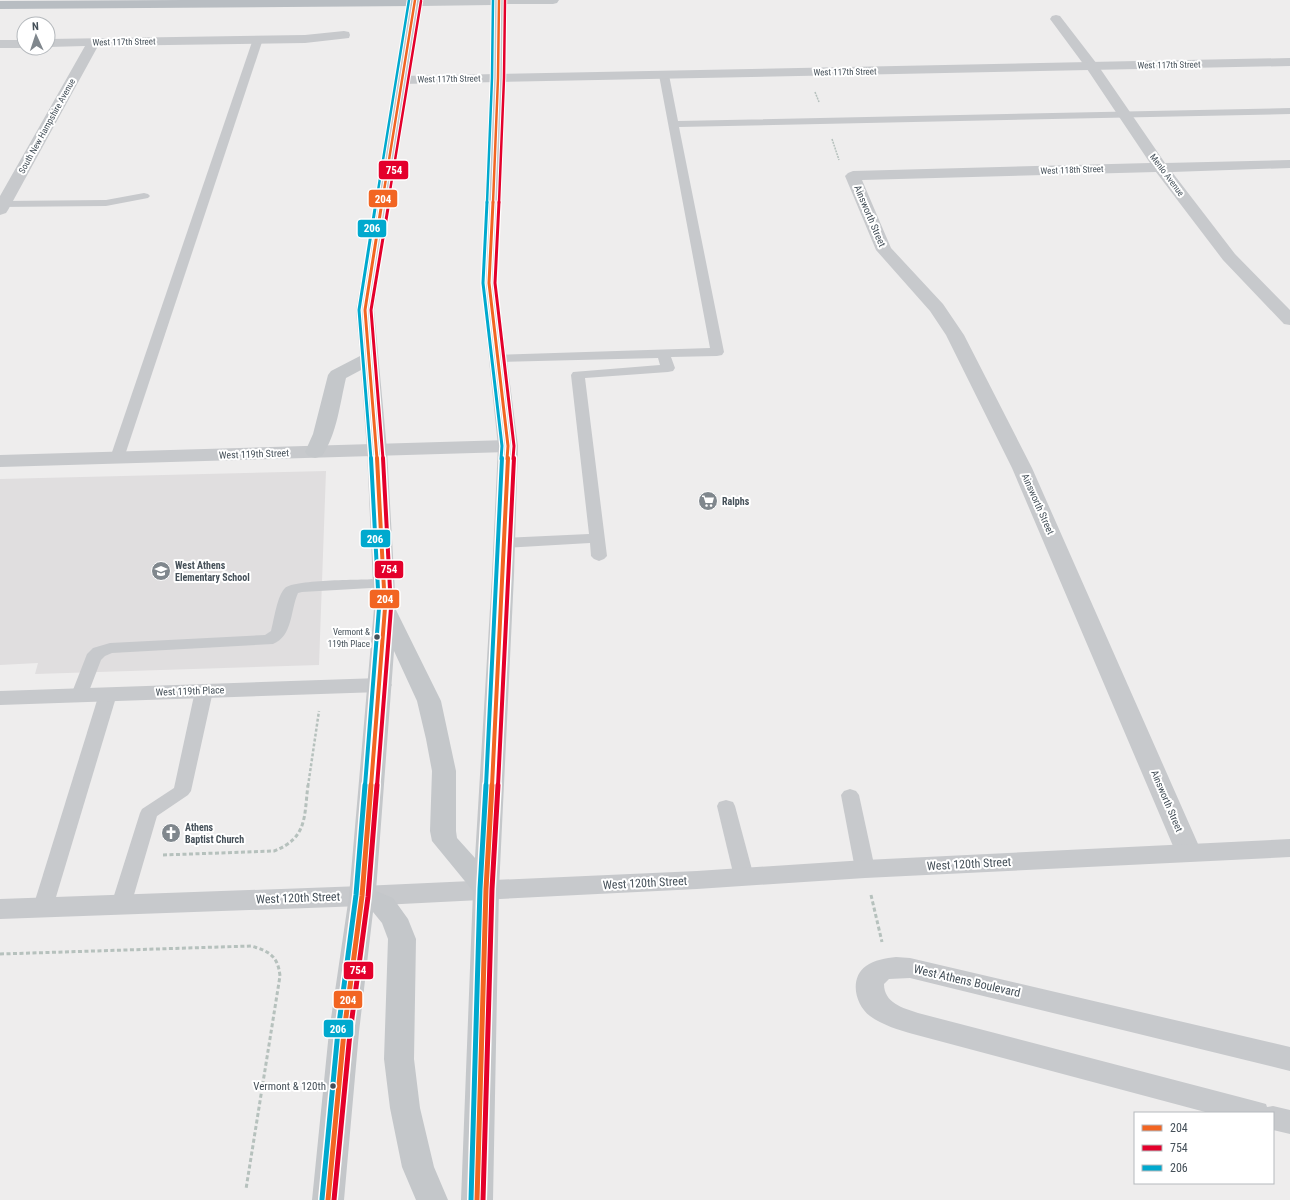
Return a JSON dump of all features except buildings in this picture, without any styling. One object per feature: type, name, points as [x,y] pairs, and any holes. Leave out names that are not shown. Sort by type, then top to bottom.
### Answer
[{"type":"highway","points":[[0,5],[415,1]]},
{"type":"main road","points":[[476,1200],[486,890],[508,446],[489,283],[498,78],[498,0]]},
{"type":"main road","points":[[328,1200],[344,1032],[362,896],[385,608],[382,584],[377,450],[365,310],[401,80],[415,1],[553,0]]},
{"type":"main road","points":[[315,452],[323,434],[337,375],[368,359]]},
{"type":"main road","points":[[385,608],[429,701],[444,771],[443,831],[446,841],[486,890]]},
{"type":"main road","points":[[362,896],[383,905],[394,919],[402,939],[399,1059],[405,1108],[418,1166],[432,1200]]},
{"type":"street","name":"Menlo Avenue","points":[[1056,19],[1092,67],[1160,167],[1195,211],[1228,257],[1290,320]]},
{"type":"street","name":"West 117th Street","points":[[56,43],[305,38],[344,35]]},
{"type":"street","name":"South New Hampshire Avenue","points":[[2,207],[94,42]]},
{"type":"street","points":[[0,44],[16,44]]},
{"type":"street","name":"West 117th Street","points":[[401,80],[1290,62]]},
{"type":"street","name":"West 118th Street","points":[[853,176],[1290,164]]},
{"type":"street","name":"Ainsworth Street","points":[[853,176],[884,250],[937,308],[955,336],[1022,468],[1189,852]]},
{"type":"street","name":"West 119th Street","points":[[0,461],[508,446]]},
{"type":"street","name":"West 119th Place","points":[[0,698],[380,685]]},
{"type":"street","name":"West 120th Street","points":[[0,909],[362,896],[744,877],[865,869],[1189,852],[1290,848]]},
{"type":"street","points":[[887,968],[874,974],[869,985],[871,998],[882,1011],[913,1023],[1251,1112]]},
{"type":"street","name":"West Athens Boulevard","points":[[887,968],[910,968],[937,973],[1290,1059]]},
{"type":"street","points":[[1274,1118],[1290,1122]]},
{"type":"lane","points":[[117,458],[258,39]]},
{"type":"lane","points":[[498,358],[717,352],[664,75]]},
{"type":"lane","points":[[673,124],[1290,111]]},
{"type":"lane","points":[[2,207],[106,203],[144,196]]},
{"type":"lane","points":[[599,556],[578,375],[668,368],[664,354]]},
{"type":"lane","points":[[504,543],[597,538]]},
{"type":"lane","points":[[80,695],[93,658],[99,652],[110,648],[267,640],[275,637],[279,632],[289,594],[292,590],[300,587],[382,584]]},
{"type":"lane","points":[[121,905],[148,813],[182,791],[204,691]]},
{"type":"lane","points":[[43,907],[108,694]]},
{"type":"lane","points":[[850,795],[865,869]]},
{"type":"lane","points":[[726,806],[744,877]]},
{"type":"path","points":[[155,855],[274,850],[285,847],[294,841],[300,834],[302,826],[320,706]]},
{"type":"path","points":[[865,869],[887,968]]},
{"type":"path","points":[[0,954],[251,946],[264,949],[274,956],[280,965],[280,976],[246,1189]]},
{"type":"shaded area","name":"West Athens Elementary School","points":[[326,471],[319,665],[35,674],[38,663],[0,665],[0,479]]},
{"type":"transit line","name":"206","points":[[322,1199],[338,1031],[356,895],[379,608],[371,450],[359,310],[409,0]]},
{"type":"transit line","name":"204","points":[[328,1200],[344,1032],[362,896],[385,608],[377,450],[365,310],[415,0]]},
{"type":"transit line","name":"206","points":[[471,1200],[480,889],[497,575],[502,446],[483,283],[492,78],[493,0]]},
{"type":"transit line","name":"204","points":[[477,1200],[486,889],[503,575],[508,446],[489,283],[498,78],[499,0]]},
{"type":"transit line","name":"754","points":[[483,1200],[492,889],[509,575],[514,446],[495,283],[504,78],[505,0]]},
{"type":"transit line","name":"754","points":[[334,1200],[350,1033],[368,897],[391,608],[383,450],[371,310],[421,1]]},
{"type":"place","name":"Ralphs","points":[[708,501]]},
{"type":"place","name":"West Athens Elementary School","points":[[161,571]]},
{"type":"place","name":"Vermont & 119th Place","points":[[377,637]]},
{"type":"place","name":"Athens Baptist Church","points":[[171,833]]},
{"type":"place","name":"Vermont & 120th","points":[[333,1086]]}]
